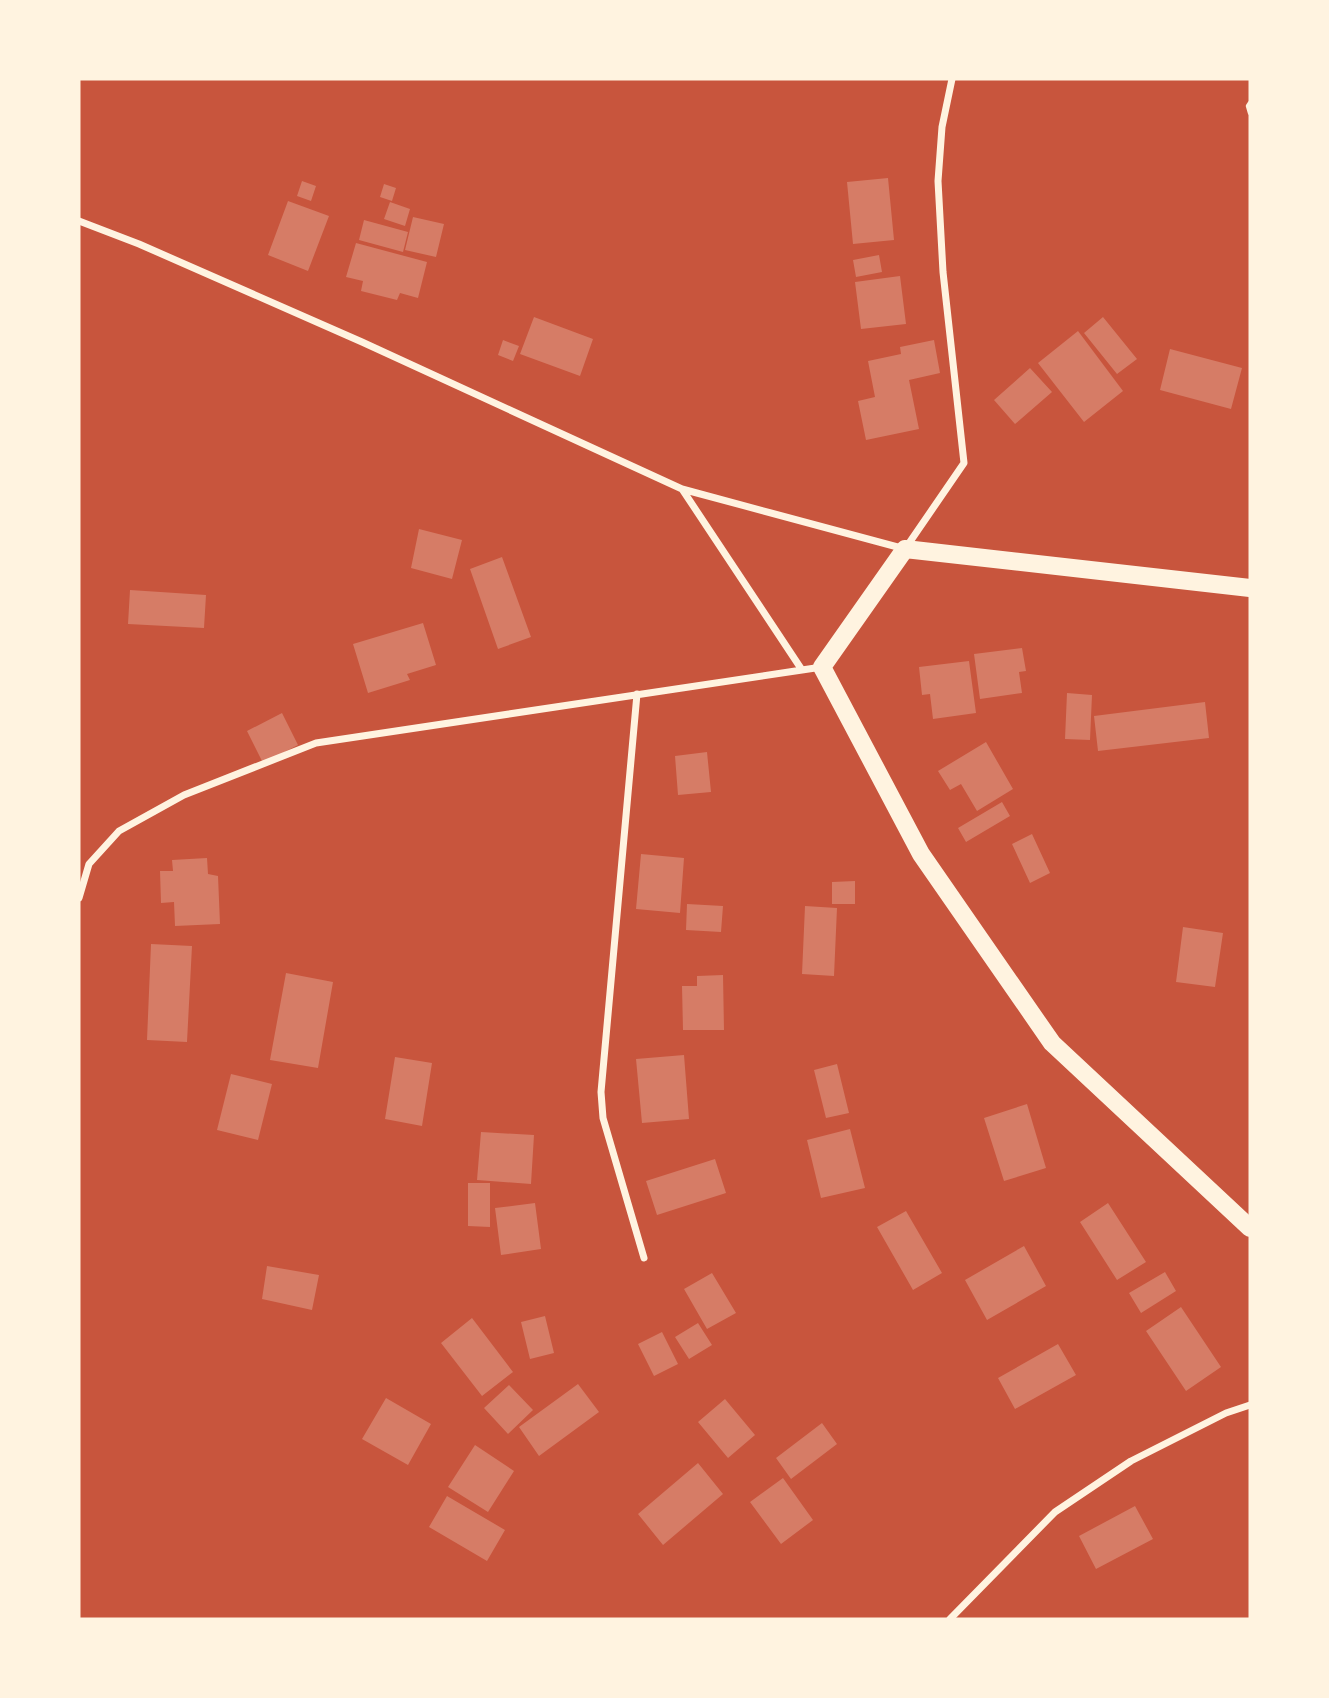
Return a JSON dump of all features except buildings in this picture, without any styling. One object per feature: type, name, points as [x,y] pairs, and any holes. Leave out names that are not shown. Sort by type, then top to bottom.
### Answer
[{"type":"main road","points":[[1250,588],[905,549],[822,667],[921,854],[1052,1043],[1250,1228]]},
{"type":"street","points":[[79,221],[139,244],[362,342],[682,489],[905,549],[964,463],[943,272],[938,181],[942,127],[952,79]]},
{"type":"street","points":[[682,489],[802,670]]},
{"type":"street","points":[[79,898],[89,864],[119,831],[184,795],[316,743],[822,667]]},
{"type":"street","points":[[638,694],[601,1092],[603,1118],[644,1258]]},
{"type":"street","points":[[950,1619],[1055,1512],[1130,1461],[1226,1413],[1250,1405]]},
{"type":"path","points":[[1250,103],[1250,113]]}]
